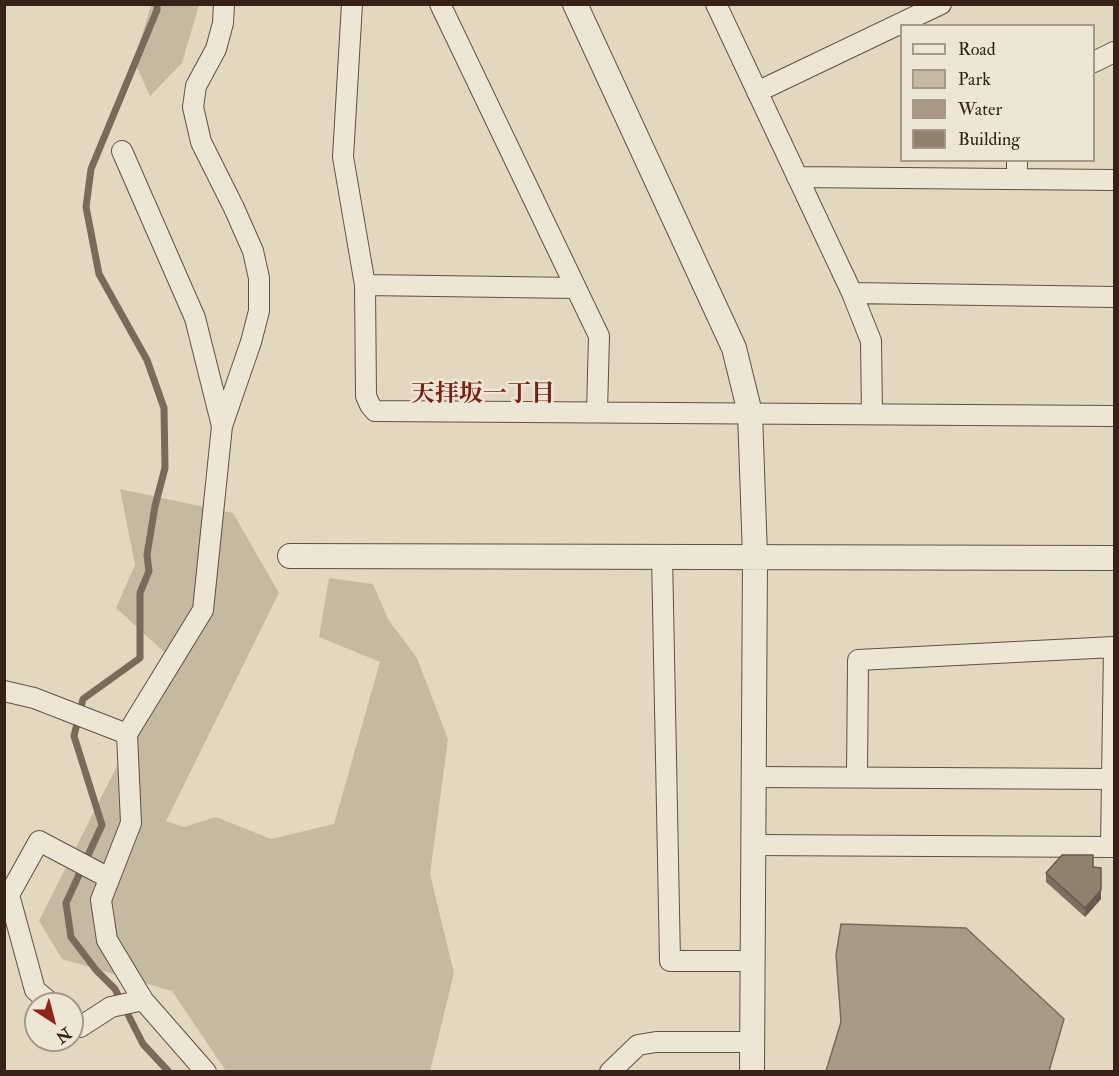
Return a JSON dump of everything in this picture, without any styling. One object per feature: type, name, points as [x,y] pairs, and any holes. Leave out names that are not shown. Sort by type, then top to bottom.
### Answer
[{"type":"street","points":[[206,1071],[143,1000],[106,940],[101,900],[131,823],[127,734],[203,610],[222,426],[252,342],[259,311],[259,278],[253,251],[201,142],[193,107],[196,86],[216,49],[223,23],[224,4]]},
{"type":"street","points":[[352,4],[343,157],[365,285],[366,396],[375,411],[1114,416]]},
{"type":"street","points":[[440,4],[599,336],[597,412]]},
{"type":"street","points":[[575,4],[734,348],[750,413],[755,556],[752,1071]]},
{"type":"street","points":[[716,4],[852,293],[872,341],[872,413]]},
{"type":"street","points":[[757,92],[941,4]]},
{"type":"street","points":[[1095,62],[1114,52]]},
{"type":"street","points":[[122,151],[195,318],[222,426]]},
{"type":"street","points":[[797,177],[1017,170],[1114,180]]},
{"type":"street","points":[[365,285],[576,288]]},
{"type":"street","points":[[852,293],[1114,297]]},
{"type":"street","points":[[662,555],[670,960],[753,961]]},
{"type":"street","points":[[290,556],[662,555],[1114,558]]},
{"type":"street","points":[[753,845],[1113,847],[1114,647],[858,660],[857,777]]},
{"type":"street","points":[[4,691],[34,698],[127,734]]},
{"type":"street","points":[[755,777],[1112,779]]},
{"type":"street","points":[[37,992],[34,990],[9,895],[39,841],[110,878]]},
{"type":"street","points":[[84,1024],[111,1007],[143,1000]]},
{"type":"street","points":[[610,1071],[638,1045],[656,1042],[752,1042]]},
{"type":"green space","points":[[151,5],[199,5],[182,63],[150,96],[134,61]]},
{"type":"green space","points":[[120,489],[233,513],[279,593],[166,821],[184,827],[216,817],[271,839],[334,824],[380,662],[319,637],[329,578],[373,584],[388,619],[417,658],[448,739],[430,874],[454,973],[430,1071],[226,1071],[172,991],[62,959],[39,921],[127,746],[174,661],[116,608],[135,565]]},
{"type":"water","points":[[841,924],[966,928],[1064,1019],[1049,1071],[826,1071],[841,1022],[836,955]]},
{"type":"building","points":[[1062,855],[1093,855],[1093,867],[1101,868],[1101,890],[1085,908],[1046,873]]},
{"type":"waterway","points":[[157,4],[157,10],[91,169],[86,207],[99,274],[147,360],[164,408],[165,468],[155,506],[147,555],[149,571],[140,593],[140,658],[83,699],[74,736],[102,825],[66,903],[71,937],[96,970],[115,989],[143,1044],[169,1072]]},
{"type":"district","name":"天拝坂一丁目","points":[[483,396]]}]
